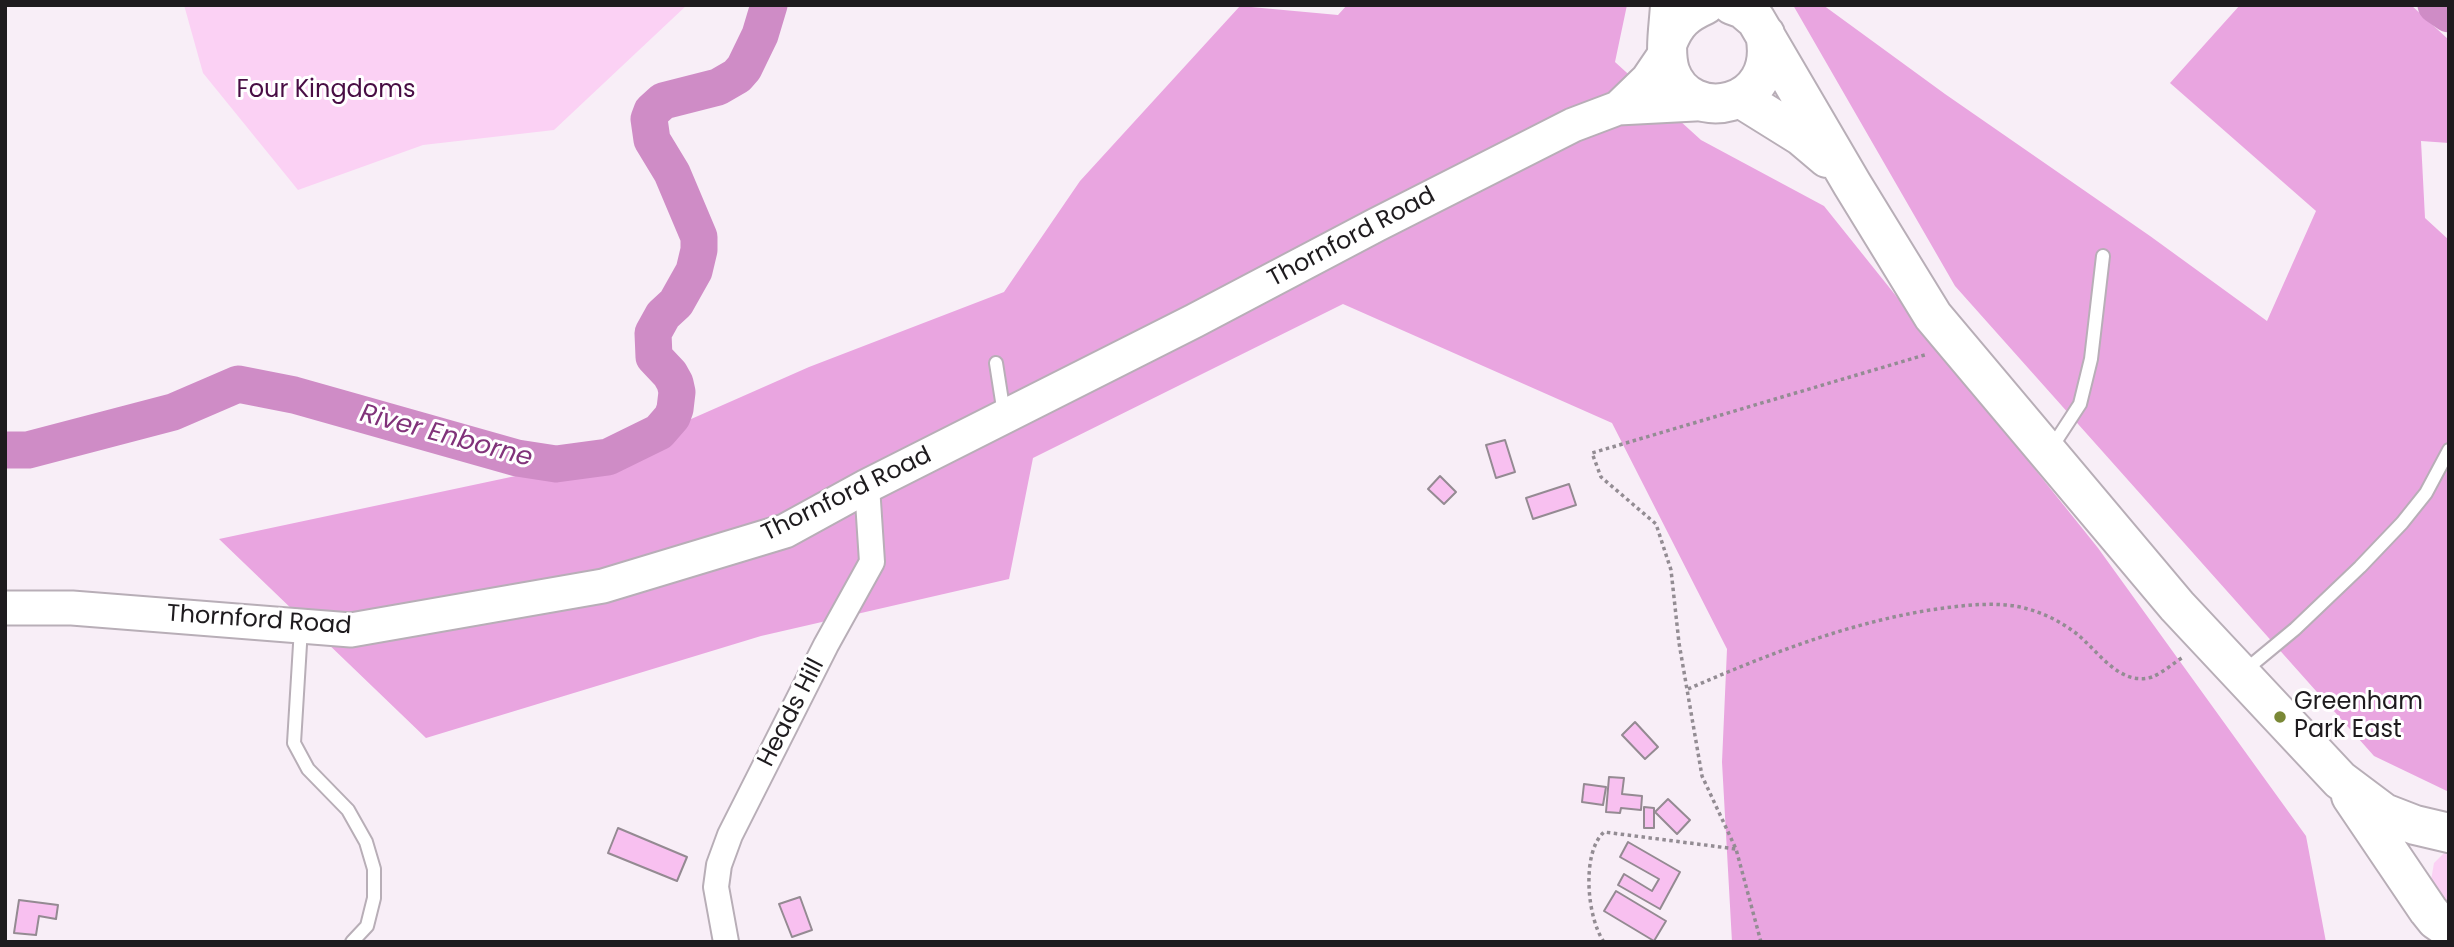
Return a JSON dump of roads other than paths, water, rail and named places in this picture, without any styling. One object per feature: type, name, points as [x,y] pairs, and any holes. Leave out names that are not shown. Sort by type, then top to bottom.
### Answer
[{"type":"highway","points":[[1705,5],[1686,13],[1669,33],[1670,69],[1685,92],[1696,99],[1727,101],[1801,136],[1852,184]]},
{"type":"highway","points":[[1732,5],[1743,9],[1756,20],[1933,316],[2208,640],[2340,780],[2440,925]]},
{"type":"highway","points":[[1727,101],[1756,86],[1765,72],[1768,51],[1765,34]]},
{"type":"highway","points":[[2340,780],[2384,813],[2415,825],[2449,833]]},
{"type":"highway","points":[[2440,925],[2421,893],[2421,875],[2427,858],[2449,839]]},
{"type":"street","name":"Thornford Road","points":[[1618,108],[1647,79],[1669,33]]},
{"type":"street","name":"Thornford Road","points":[[5,608],[72,608],[351,630],[603,586],[785,531],[867,486],[1573,125],[1618,108],[1727,101]]},
{"type":"street","name":"Heads Hill","points":[[726,942],[716,887],[719,865],[730,835],[826,645],[872,562],[867,486]]},
{"type":"lane","points":[[2048,454],[2080,404],[2091,359],[2103,256]]},
{"type":"lane","points":[[996,363],[1004,418]]},
{"type":"lane","points":[[2240,674],[2295,629],[2402,523],[2426,493],[2449,450]]},
{"type":"lane","points":[[302,626],[294,743],[308,769],[348,810],[366,842],[374,869],[374,898],[367,926],[352,942]]},
{"type":"waterway","name":"River Enborne","points":[[5,450],[28,450],[173,412],[238,384],[294,395],[517,458],[556,464],[608,457],[659,432],[672,417],[677,392],[670,374],[654,357],[653,333],[663,315],[676,303],[694,271],[699,237],[672,173],[652,140],[649,119],[652,111],[663,101],[718,87],[737,76],[744,68],[760,35],[769,5]]},
{"type":"waterway","name":"River Enborne","points":[[2436,5],[2449,14]]},
{"type":"place","name":"Greenham Park East","points":[[2280,717]]},
{"type":"park label","name":"Four Kingdoms","points":[[326,91]]}]
